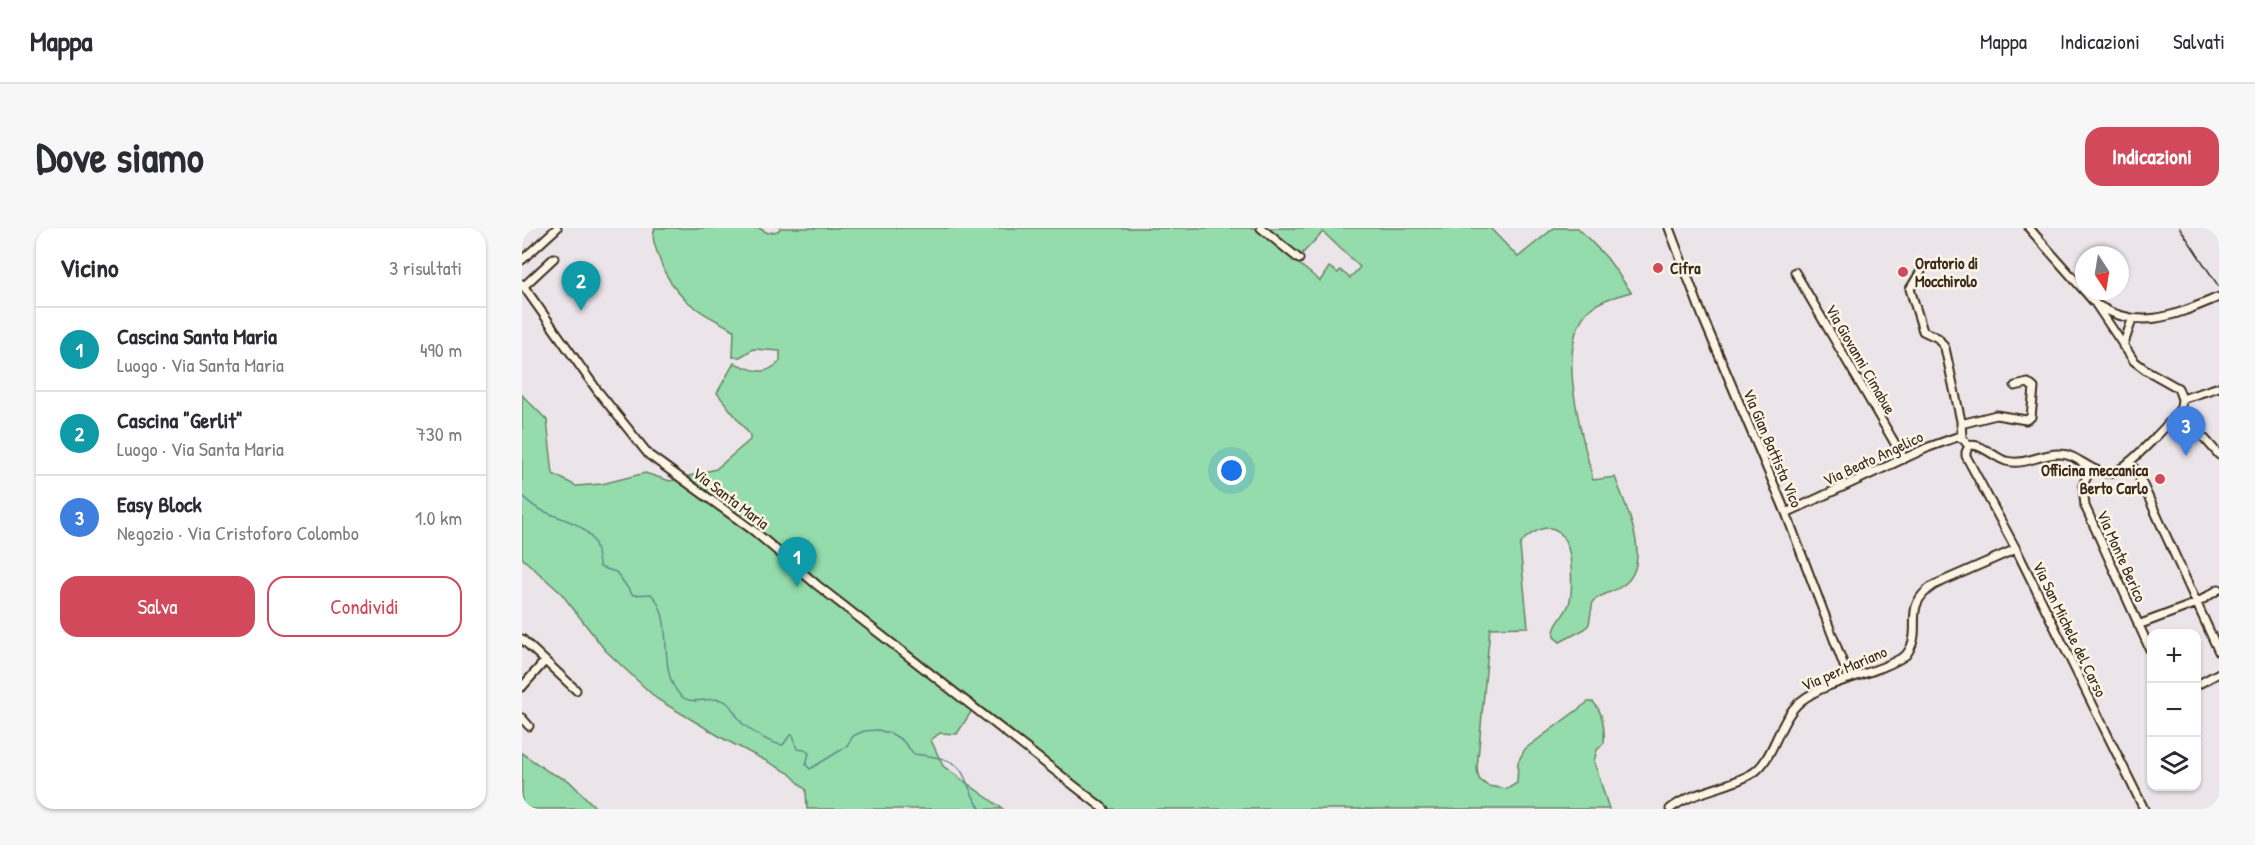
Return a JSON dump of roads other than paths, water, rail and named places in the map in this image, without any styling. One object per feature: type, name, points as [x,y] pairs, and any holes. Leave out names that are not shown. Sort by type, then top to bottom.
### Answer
[{"type":"street","points":[[522,260],[557,228]]},
{"type":"street","points":[[1261,228],[1299,259]]},
{"type":"street","name":"Via Gian Battista Vico","points":[[1669,228],[1704,320],[1786,513],[1848,679]]},
{"type":"street","points":[[1923,268],[1910,289],[1923,331],[1938,338],[1945,348],[1962,438],[1969,446],[1976,445],[1992,455],[2015,462],[2027,462],[2055,454],[2066,454],[2100,472],[2112,472],[2129,462],[2180,410],[2182,399],[2176,387],[2139,365],[2123,346],[2095,303],[2029,228]]},
{"type":"street","points":[[523,285],[554,258]]},
{"type":"street","name":"Via Giovanni Cimabue","points":[[1795,272],[1904,459]]},
{"type":"street","name":"Via Santa Maria","points":[[523,285],[597,390],[649,455],[754,531],[817,585],[1104,809]]},
{"type":"street","points":[[2095,303],[2123,318],[2132,320],[2167,317],[2217,298]]},
{"type":"street","points":[[2117,334],[2117,327],[2123,318]]},
{"type":"street","points":[[2123,346],[2132,320]]},
{"type":"street","points":[[1961,424],[1996,415],[2026,420],[2031,417],[2034,388],[2028,383],[2015,386]]},
{"type":"street","points":[[2182,399],[2219,387]]},
{"type":"street","points":[[2180,410],[2219,455]]},
{"type":"street","name":"Via Beato Angelico","points":[[1786,513],[1955,437],[1962,438]]},
{"type":"street","name":"Via San Michele del Carso","points":[[1969,446],[1966,454],[2016,549],[2144,809]]},
{"type":"street","points":[[2129,462],[2142,482],[2219,652]]},
{"type":"street","name":"Via Monte Berico","points":[[2091,468],[2083,485],[2085,506],[2147,645]]},
{"type":"street","name":"Via per Mariano","points":[[1670,809],[1690,797],[1754,772],[1766,760],[1780,730],[1797,705],[1815,693],[1906,655],[1913,643],[1915,605],[1925,591],[2016,549]]},
{"type":"street","points":[[2138,625],[2197,603],[2219,588]]},
{"type":"street","points":[[522,639],[576,690]]},
{"type":"street","points":[[522,687],[544,662]]},
{"type":"street","points":[[2201,683],[2219,673]]},
{"type":"street","points":[[522,718],[529,726]]},
{"type":"waterway","points":[[522,494],[538,508],[568,520],[586,531],[595,543],[600,567],[616,572],[633,595],[651,594],[659,605],[663,617],[669,673],[673,686],[681,696],[697,701],[715,699],[726,702],[743,724],[756,734],[773,742],[783,745],[790,735],[793,735],[797,749],[809,753],[806,765],[810,769],[846,747],[853,736],[864,731],[878,730],[892,734],[902,740],[914,754],[932,756],[955,764],[981,809]]},
{"type":"railway","points":[[2180,228],[2219,287]]},
{"type":"place","name":"Cifra","points":[[1658,268]]},
{"type":"place","name":"Oratorio di Mocchirolo","points":[[1903,272]]},
{"type":"place","name":"Cascina \"Gerlit\"","points":[[581,311]]},
{"type":"place","name":"Easy Block","points":[[2186,456]]},
{"type":"place","name":"Officina meccanica Berto Carlo","points":[[2160,479]]},
{"type":"place","name":"Cascina Santa Maria","points":[[797,587]]}]
